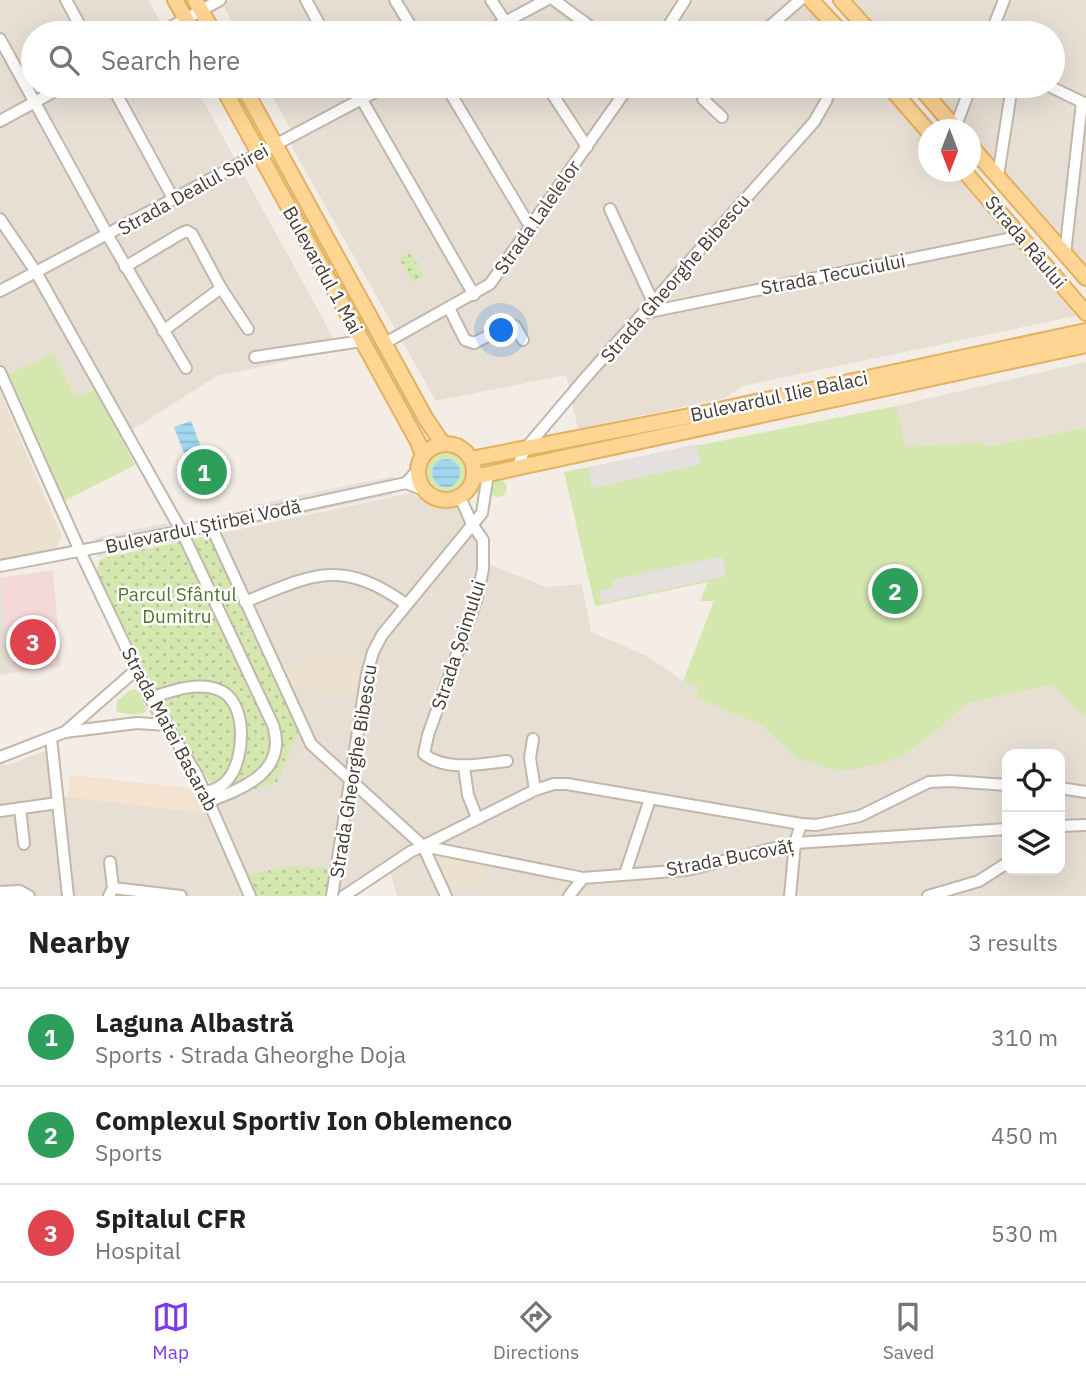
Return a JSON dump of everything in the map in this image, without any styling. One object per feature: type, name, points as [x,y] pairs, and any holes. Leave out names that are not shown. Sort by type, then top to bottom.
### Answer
[{"type":"main road","points":[[175,0],[186,19]]},
{"type":"main road","points":[[811,0],[830,21]]},
{"type":"main road","points":[[844,1],[861,21]]},
{"type":"main road","points":[[198,5],[207,21]]},
{"type":"main road","name":"Bulevardul 1 Mai","points":[[229,98],[423,455]]},
{"type":"main road","name":"Bulevardul 1 Mai","points":[[250,98],[426,419],[443,444]]},
{"type":"main road","points":[[900,98],[918,119]]},
{"type":"main road","points":[[929,98],[947,119]]},
{"type":"main road","name":"Strada Râului","points":[[981,156],[1086,278]]},
{"type":"main road","name":"Strada Râului","points":[[974,182],[1085,312]]},
{"type":"main road","points":[[1080,332],[1085,312]]},
{"type":"main road","name":"Bulevardul Ilie Balaci","points":[[481,475],[1080,332]]},
{"type":"main road","name":"Bulevardul Ilie Balaci","points":[[471,459],[707,420],[1086,345]]},
{"type":"main road","points":[[443,444],[456,445],[471,459],[481,475],[460,497],[445,500],[424,490],[418,477],[423,455],[432,447],[443,444]]},
{"type":"main road","points":[[517,468],[520,450]]},
{"type":"street","points":[[66,0],[77,21]]},
{"type":"street","points":[[182,21],[198,5],[220,0]]},
{"type":"street","points":[[306,0],[317,21]]},
{"type":"street","points":[[395,0],[408,21]]},
{"type":"street","points":[[491,0],[505,21]]},
{"type":"street","points":[[508,21],[546,0]]},
{"type":"street","points":[[554,0],[583,21]]},
{"type":"street","points":[[672,21],[685,0]]},
{"type":"street","points":[[776,21],[800,0]]},
{"type":"street","points":[[996,21],[1004,0]]},
{"type":"street","points":[[0,39],[21,76]]},
{"type":"street","points":[[1065,94],[1084,103],[1065,254]]},
{"type":"street","points":[[33,98],[125,267],[186,368]]},
{"type":"street","points":[[0,121],[41,98]]},
{"type":"street","points":[[119,98],[174,200]]},
{"type":"street","points":[[453,98],[531,228]]},
{"type":"street","points":[[555,98],[587,147]]},
{"type":"street","name":"Strada Lalelelor","points":[[385,343],[490,284],[621,98]]},
{"type":"street","points":[[704,98],[722,117]]},
{"type":"street","name":"Strada Gheorghe Bibescu","points":[[520,450],[814,122],[825,98]]},
{"type":"street","points":[[959,119],[967,98]]},
{"type":"street","points":[[998,176],[1010,98]]},
{"type":"street","points":[[362,99],[474,295]]},
{"type":"street","name":"Strada Dealul Spirei","points":[[0,291],[362,99]]},
{"type":"street","points":[[610,209],[653,302]]},
{"type":"street","points":[[0,219],[36,272],[182,532],[276,734],[276,747],[265,771],[245,788],[208,797]]},
{"type":"street","points":[[125,267],[187,232],[192,234],[221,288],[248,329]]},
{"type":"street","name":"Strada Tecuciului","points":[[644,313],[1022,236]]},
{"type":"street","points":[[163,331],[221,288]]},
{"type":"street","points":[[449,308],[469,343],[510,325],[515,326],[523,340]]},
{"type":"street","points":[[255,357],[362,341]]},
{"type":"street","name":"Strada Matei Basarab","points":[[0,372],[136,669],[208,797],[250,896]]},
{"type":"street","points":[[418,470],[406,483],[424,490]]},
{"type":"street","name":"Strada Gheorghe Bibescu","points":[[332,896],[367,674],[373,652],[382,635],[406,604],[482,513],[481,475]]},
{"type":"street","name":"Bulevardul Știrbei Vodă","points":[[0,566],[182,532],[406,483]]},
{"type":"street","name":"Strada Șoimului","points":[[460,497],[472,524],[483,540],[485,557],[480,586],[423,750],[425,757],[464,767],[507,761]]},
{"type":"street","points":[[211,526],[311,744],[423,846],[446,896]]},
{"type":"street","points":[[245,602],[308,577],[325,574],[349,576],[370,583],[406,604]]},
{"type":"street","points":[[65,732],[136,669]]},
{"type":"street","points":[[150,698],[186,688],[208,687],[223,691],[232,702],[241,730],[240,755],[228,780],[208,797]]},
{"type":"street","points":[[0,757],[65,732],[136,723],[166,725]]},
{"type":"street","points":[[51,738],[68,896]]},
{"type":"street","points":[[533,739],[530,758],[535,790]]},
{"type":"street","points":[[464,767],[468,795],[477,818]]},
{"type":"street","points":[[345,896],[413,851],[535,790],[554,784],[816,825],[860,816],[929,782],[1002,785]]},
{"type":"street","points":[[1065,789],[1086,792]]},
{"type":"street","points":[[625,874],[650,799]]},
{"type":"street","points":[[0,811],[58,803]]},
{"type":"street","points":[[20,808],[24,844]]},
{"type":"street","points":[[847,820],[849,841]]},
{"type":"street","points":[[790,896],[795,844],[801,824]]},
{"type":"street","points":[[1065,826],[1086,825]]},
{"type":"street","name":"Strada Bucovăț","points":[[423,846],[583,878],[687,870],[795,844],[1002,829]]},
{"type":"street","points":[[110,862],[111,892],[181,896]]},
{"type":"street","points":[[929,896],[979,881],[1002,866]]},
{"type":"street","points":[[569,896],[583,878]]},
{"type":"street","points":[[0,892],[20,891],[29,896]]},
{"type":"shaded area","points":[[0,0],[148,0],[159,21],[21,21],[21,98],[202,98],[340,350],[217,376],[121,437],[96,389],[75,399],[0,378]]},
{"type":"shaded area","points":[[220,0],[801,0],[820,21],[231,21]]},
{"type":"shaded area","points":[[849,0],[1086,0],[1086,270],[981,149],[981,119],[954,119],[936,98],[1065,98],[1065,21],[868,21]]},
{"type":"shaded area","points":[[274,98],[889,98],[918,131],[918,182],[964,182],[1017,241],[1076,316],[742,386],[725,398],[578,429],[566,375],[436,401],[293,149],[291,130]]},
{"type":"shaded area","points":[[1086,362],[1086,428],[983,447],[983,442],[906,447],[896,406]]},
{"type":"shaded area","points":[[0,392],[62,536],[56,549],[0,561]]},
{"type":"shaded area","points":[[859,397],[864,402],[722,431],[719,426]]},
{"type":"shaded area","points":[[697,444],[701,464],[592,488],[588,468]]},
{"type":"shaded area","points":[[393,476],[397,480],[259,509],[254,505]]},
{"type":"shaded area","points":[[389,491],[393,495],[230,529],[224,526]]},
{"type":"shaded area","points":[[411,493],[436,508],[461,508],[489,564],[546,587],[582,584],[591,632],[647,656],[683,681],[699,687],[697,697],[763,726],[795,757],[906,753],[939,729],[967,703],[1052,685],[1086,716],[1086,896],[397,896],[390,871],[352,896],[336,896],[338,868],[288,866],[242,876],[248,896],[0,896],[0,751],[5,766],[45,751],[52,795],[205,813],[201,799],[239,784],[298,731],[208,536]]},
{"type":"shaded area","points":[[166,523],[170,527],[96,542],[95,538]]},
{"type":"shaded area","points":[[170,538],[174,542],[98,557],[97,553]]},
{"type":"shaded area","points":[[722,556],[726,576],[602,603],[599,591],[613,588],[612,580]]},
{"type":"shaded area","points":[[53,570],[61,667],[12,673],[1,578]]},
{"type":"shaded area","points":[[0,571],[12,673],[0,675]]},
{"type":"shaded area","points":[[336,648],[345,659],[366,661],[361,694],[340,692],[323,697],[321,684],[289,689],[278,668],[323,657],[326,659]]},
{"type":"shaded area","points":[[70,775],[195,789],[206,813],[68,797]]},
{"type":"shaded area","points":[[436,856],[487,866],[486,888],[447,890],[433,860]]},
{"type":"green space","points":[[236,98],[242,98],[266,140],[261,143]]},
{"type":"green space","points":[[275,157],[417,417],[412,419],[270,160]]},
{"type":"green space","points":[[410,252],[424,276],[413,282],[399,259]]},
{"type":"green space","points":[[53,353],[75,398],[96,389],[135,465],[62,502],[5,376]]},
{"type":"green space","points":[[896,406],[906,447],[983,442],[984,447],[1086,428],[1086,716],[1052,685],[967,703],[939,729],[906,753],[887,762],[845,771],[795,757],[763,726],[696,697],[699,687],[683,681],[714,601],[700,601],[708,582],[595,606],[564,472]]},
{"type":"green space","points":[[695,422],[528,461],[524,456]]},
{"type":"green space","points":[[442,451],[460,456],[468,465],[469,477],[466,484],[457,493],[447,496],[438,493],[430,487],[425,478],[424,468],[429,458]],"holes":[[[445,458],[458,464],[437,484],[432,476],[433,466]]]},
{"type":"green space","points":[[498,479],[504,482],[507,488],[504,494],[498,497],[492,494],[489,488],[492,482]]},
{"type":"green space","name":"Parcul Sfântul Dumitru","points":[[208,536],[298,732],[277,782],[250,791],[239,784],[216,793],[160,699],[97,573],[99,561],[103,558]]},
{"type":"green space","points":[[135,689],[147,711],[132,714],[116,711],[117,701]]},
{"type":"green space","points":[[288,866],[337,868],[332,896],[251,896],[242,876]]},
{"type":"water","points":[[191,421],[209,468],[192,474],[174,427]]},
{"type":"water","points":[[446,459],[456,463],[460,473],[456,483],[446,487],[436,483],[432,473],[436,463]]},
{"type":"place","name":"Laguna Albastră","points":[[204,472]]},
{"type":"place","name":"Complexul Sportiv Ion Oblemenco","points":[[895,591]]},
{"type":"place","name":"Spitalul CFR","points":[[33,642]]}]
